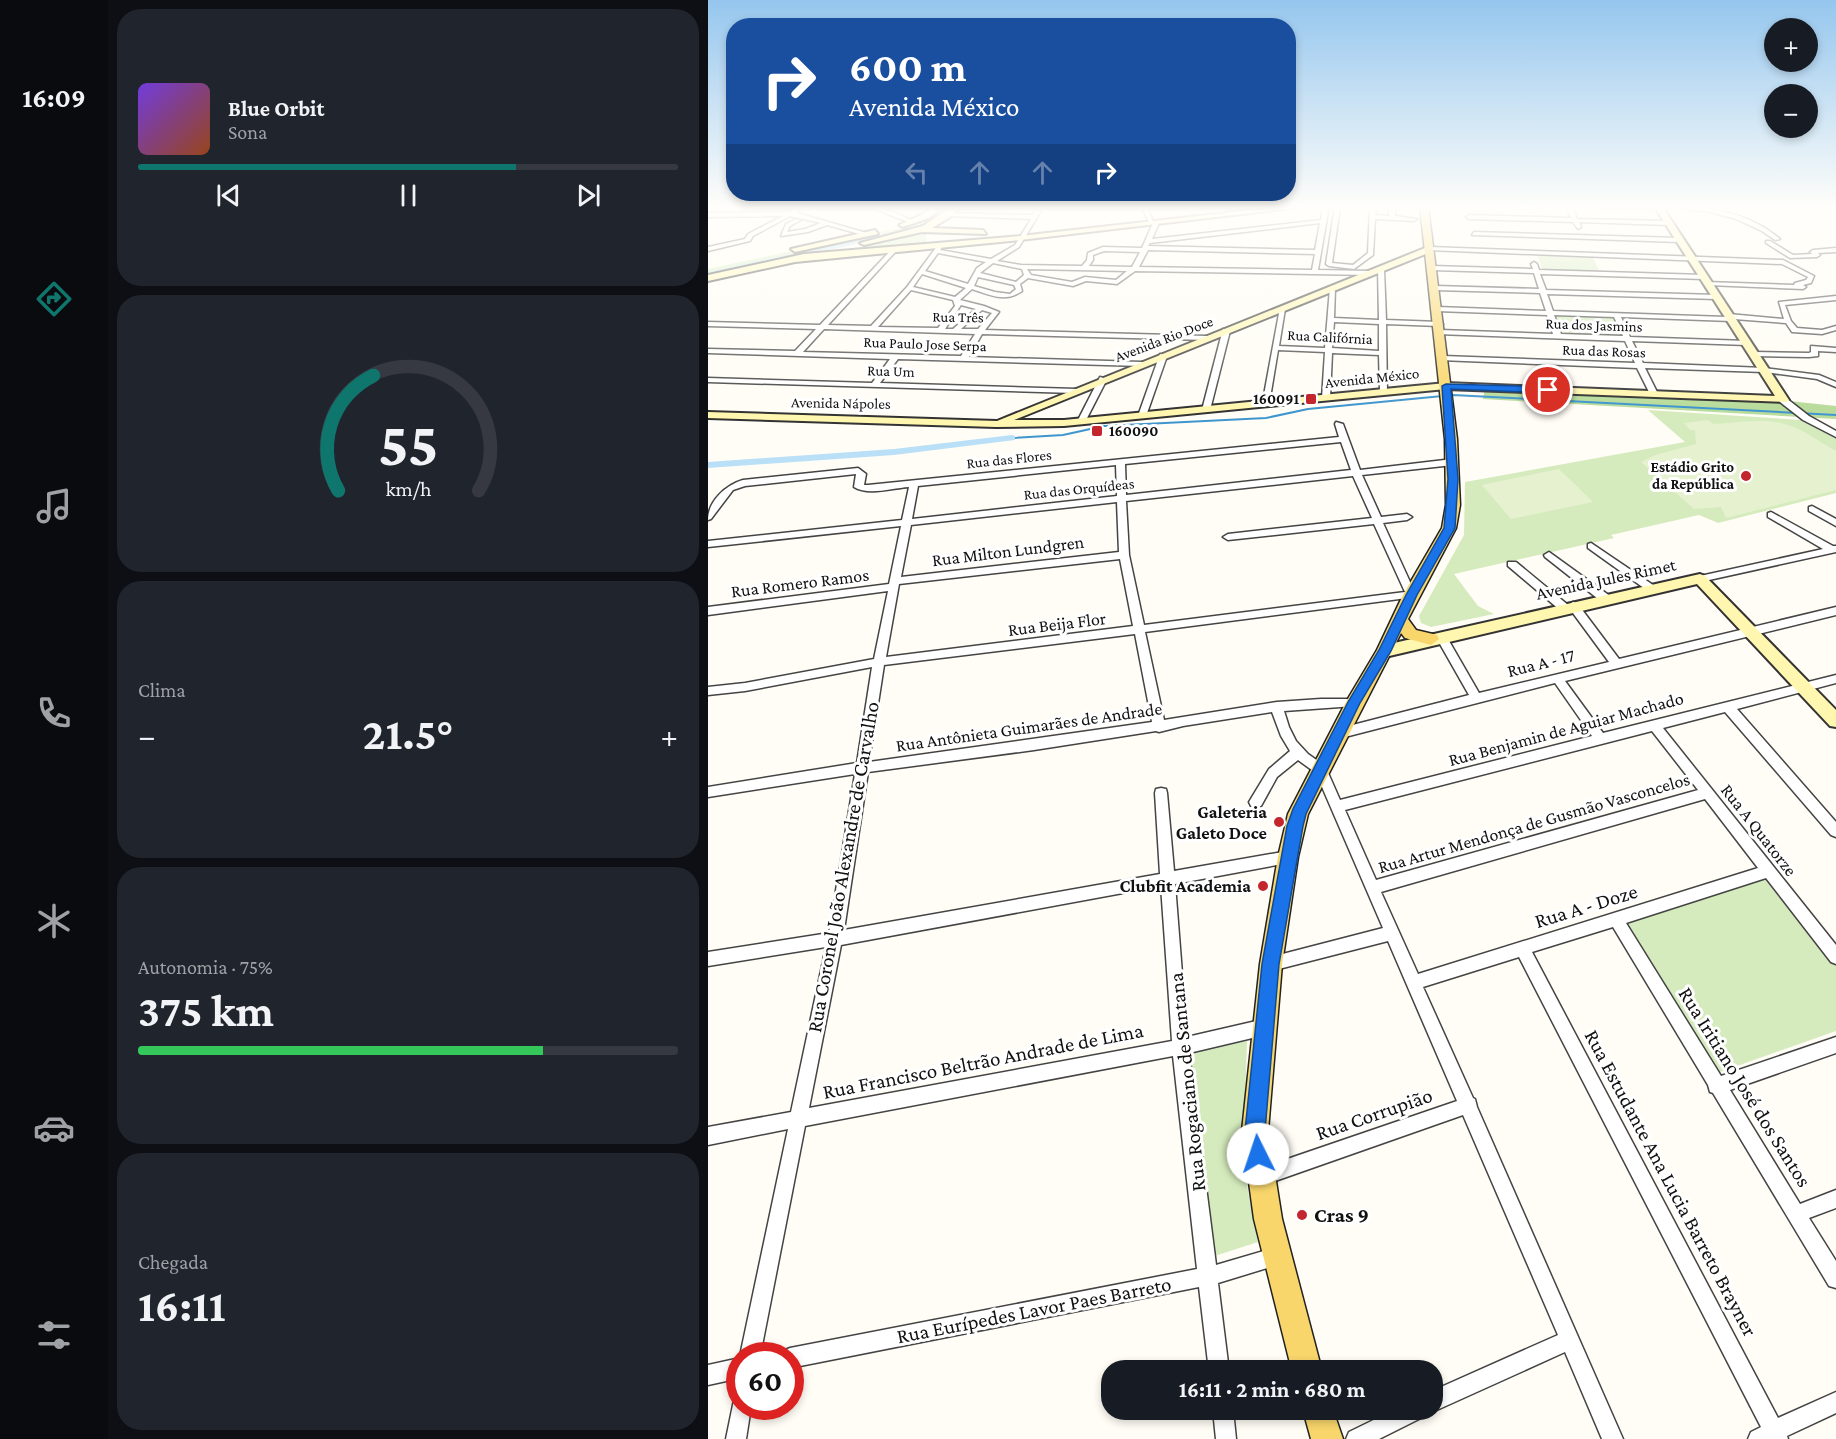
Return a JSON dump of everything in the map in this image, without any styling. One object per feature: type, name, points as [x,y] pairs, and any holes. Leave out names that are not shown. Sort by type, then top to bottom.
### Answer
[{"type":"main road","points":[[1305,1360],[1277,1256],[1261,1177],[1255,1131],[1270,964],[1288,857],[1298,814],[1341,734],[1355,702],[1385,651],[1412,595],[1449,528],[1453,506],[1453,462],[1433,273]]},
{"type":"main road","points":[[1400,620],[1411,633],[1436,638]]},
{"type":"main road","points":[[1321,1420],[1327,1439]]},
{"type":"street","points":[[708,278],[730,273]]},
{"type":"street","points":[[797,354],[872,273]]},
{"type":"street","points":[[873,328],[920,273]]},
{"type":"street","points":[[925,273],[969,288],[1006,296],[1018,292],[1020,288],[1017,284],[975,274],[969,288],[957,300],[940,331]]},
{"type":"street","points":[[1119,273],[1127,275]]},
{"type":"street","name":"Avenida Rio Doce","points":[[996,424],[1370,273]]},
{"type":"street","points":[[1381,273],[1384,392]]},
{"type":"street","points":[[1537,273],[1558,337]]},
{"type":"street","points":[[1599,273],[1797,284],[1812,280],[1806,273]]},
{"type":"street","points":[[1702,273],[1764,370],[1779,400],[1836,434]]},
{"type":"street","points":[[1017,284],[1027,276],[1072,284],[1084,279],[1117,282],[1127,275]]},
{"type":"street","points":[[1769,276],[1776,284]]},
{"type":"street","points":[[915,279],[938,277]]},
{"type":"street","points":[[1797,284],[1825,298]]},
{"type":"street","points":[[909,288],[994,310],[995,314],[980,332],[964,358]]},
{"type":"street","points":[[1434,288],[1716,297]]},
{"type":"street","points":[[1326,398],[1332,289]]},
{"type":"street","points":[[1836,298],[1781,302],[1788,321],[1795,330],[1829,332],[1836,328]]},
{"type":"street","points":[[955,331],[982,307]]},
{"type":"street","points":[[1265,404],[1282,309]]},
{"type":"street","points":[[1437,309],[1730,317],[1788,321]]},
{"type":"street","points":[[1616,315],[1654,394]]},
{"type":"street","name":"Rua dos Jasmins","points":[[1332,320],[1383,321],[1439,328],[1558,337],[1747,343]]},
{"type":"street","name":"Rua Três","points":[[708,324],[1207,338]]},
{"type":"street","points":[[1206,410],[1226,331]]},
{"type":"street","name":"Rua Califórnia","points":[[1276,348],[1383,353]]},
{"type":"street","points":[[1754,354],[1809,355],[1815,354],[1814,348],[1836,350]]},
{"type":"street","name":"Rua Paulo Jose Serpa","points":[[708,351],[1142,364]]},
{"type":"street","points":[[875,384],[896,356]]},
{"type":"street","points":[[1142,416],[1163,356]]},
{"type":"street","name":"Rua das Rosas","points":[[1443,358],[1764,370],[1820,377],[1836,385]]},
{"type":"street","points":[[1081,422],[1103,379]]},
{"type":"street","name":"Rua Um","points":[[708,380],[1074,391]]},
{"type":"street","name":"Avenida México","points":[[974,423],[1081,422],[1384,392],[1654,394],[1779,400]]},
{"type":"street","points":[[1057,398],[1051,402],[1050,410],[1064,423]]},
{"type":"street","name":"Avenida Nápoles","points":[[708,415],[974,423]]},
{"type":"street","points":[[1339,424],[1357,474],[1412,595]]},
{"type":"street","name":"Rua das Flores","points":[[708,517],[730,488],[743,483],[858,471],[862,474],[859,485],[862,488],[1345,439]]},
{"type":"street","points":[[1120,462],[1124,555],[1159,727]]},
{"type":"street","name":"Rua das Orquídeas","points":[[708,544],[1453,462]]},
{"type":"street","name":"Rua Coronel João Alexandre de Carvalho","points":[[753,1342],[835,939],[860,770],[879,662],[896,584],[904,524],[914,483]]},
{"type":"street","points":[[1812,509],[1836,523]]},
{"type":"street","points":[[1771,515],[1834,549]]},
{"type":"street","points":[[1228,537],[1407,518]]},
{"type":"street","points":[[1591,546],[1652,589]]},
{"type":"street","name":"Avenida Jules Rimet","points":[[1385,651],[1569,607],[1834,549]]},
{"type":"street","name":"Rua Milton Lundgren","points":[[896,584],[1124,555]]},
{"type":"street","points":[[1549,555],[1606,599]]},
{"type":"street","points":[[1512,564],[1569,607],[1616,663]]},
{"type":"street","points":[[1700,579],[1836,721]]},
{"type":"street","name":"Rua Romero Ramos","points":[[708,611],[896,584]]},
{"type":"street","name":"Rua Beija Flor","points":[[708,691],[745,687],[879,662],[1412,595]]},
{"type":"street","name":"Rua A - 17","points":[[1341,734],[1616,663],[1836,611]]},
{"type":"street","points":[[1436,638],[1476,698]]},
{"type":"street","points":[[1557,678],[1599,738]]},
{"type":"street","name":"Rua Benjamin de Aguiar Machado","points":[[1337,806],[1836,679]]},
{"type":"street","name":"Rua Antônieta Guimarães de Andrade","points":[[708,792],[1159,727],[1277,707],[1309,703],[1355,702]]},
{"type":"street","points":[[1727,706],[1836,831]]},
{"type":"street","points":[[1277,707],[1283,731],[1290,745],[1297,753],[1321,770],[1613,1439]]},
{"type":"street","name":"Rua A Quatorze","points":[[1654,725],[1836,957]]},
{"type":"street","points":[[1256,802],[1273,773],[1297,753]]},
{"type":"street","name":"Rua Rogaciano de Santana","points":[[1161,793],[1180,1047],[1218,1360]]},
{"type":"street","name":"Rua Artur Mendonça de Gusmão Vasconcelos","points":[[1371,888],[1707,793]]},
{"type":"street","points":[[708,959],[835,939],[1288,857]]},
{"type":"street","name":"Rua A - Doze","points":[[1415,982],[1769,871]]},
{"type":"street","name":"Rua Iritiano José dos Santos","points":[[1616,919],[1836,1279]]},
{"type":"street","points":[[1270,964],[1392,933]]},
{"type":"street","name":"Rua Estudante Ana Lucia Barreto Brayner","points":[[1522,948],[1770,1437]]},
{"type":"street","name":"Rua Francisco Beltrão Andrade de Lima","points":[[708,1136],[1180,1047],[1265,1027]]},
{"type":"street","points":[[1716,1086],[1836,1045]]},
{"type":"street","name":"Rua Corrupião","points":[[1261,1177],[1469,1105]]},
{"type":"street","points":[[1797,1214],[1836,1199]]},
{"type":"street","name":"Rua Eurípedes Lavor Paes Barreto","points":[[804,1355],[1209,1276],[1277,1256]]},
{"type":"street","points":[[1443,1397],[1569,1340]]},
{"type":"street","points":[[708,1375],[726,1371]]},
{"type":"street","points":[[1770,1437],[1836,1402]]},
{"type":"street","points":[[736,1439],[739,1420]]},
{"type":"street","points":[[1224,1420],[1226,1439]]},
{"type":"street","points":[[1356,1439],[1395,1420]]},
{"type":"green space","points":[[708,273],[725,273],[708,277]]},
{"type":"green space","points":[[1555,315],[1621,318],[1630,339],[1562,336]]},
{"type":"green space","points":[[1485,388],[1789,401],[1836,406],[1836,419],[1483,399]]},
{"type":"green space","points":[[1648,410],[1802,420],[1836,438],[1836,493],[1718,523],[1699,515],[1611,535],[1614,538],[1454,574],[1478,606],[1494,614],[1431,627],[1421,623],[1419,616],[1464,535],[1465,482],[1685,442]]},
{"type":"green space","name":"Estádio Grito da República","points":[[1708,420],[1713,424],[1771,421],[1794,427],[1805,433],[1836,451],[1836,490],[1726,518],[1721,507],[1694,509],[1641,462],[1655,455],[1696,444],[1695,430],[1690,430],[1684,423]]},
{"type":"green space","points":[[1559,469],[1593,502],[1511,519],[1482,485]]},
{"type":"green space","points":[[1770,875],[1836,962],[1836,1031],[1717,1073],[1625,921]]},
{"type":"green space","points":[[1247,1041],[1243,1166],[1258,1242],[1196,1262],[1175,1054]]},
{"type":"waterway","points":[[708,274],[712,273]]},
{"type":"waterway","points":[[1012,438],[1063,435],[1104,426],[1266,418],[1308,409],[1453,395],[1836,415]]},
{"type":"waterway","points":[[708,465],[894,452],[1012,438]]},
{"type":"place","name":"160091","points":[[1311,399]]},
{"type":"place","name":"160090","points":[[1097,431]]},
{"type":"place","name":"Estádio Grito da República","points":[[1746,476]]},
{"type":"place","name":"Galeteria Galeto Doce","points":[[1279,822]]},
{"type":"place","name":"Clubfit Academia","points":[[1263,886]]},
{"type":"place","name":"Cras 9","points":[[1302,1215]]},
{"type":"route","points":[[1258,1154],[1255,1131],[1270,964],[1295,826],[1298,814],[1341,734],[1355,702],[1385,651],[1412,595],[1449,528],[1453,506],[1453,479],[1446,386],[1548,390]]}]
